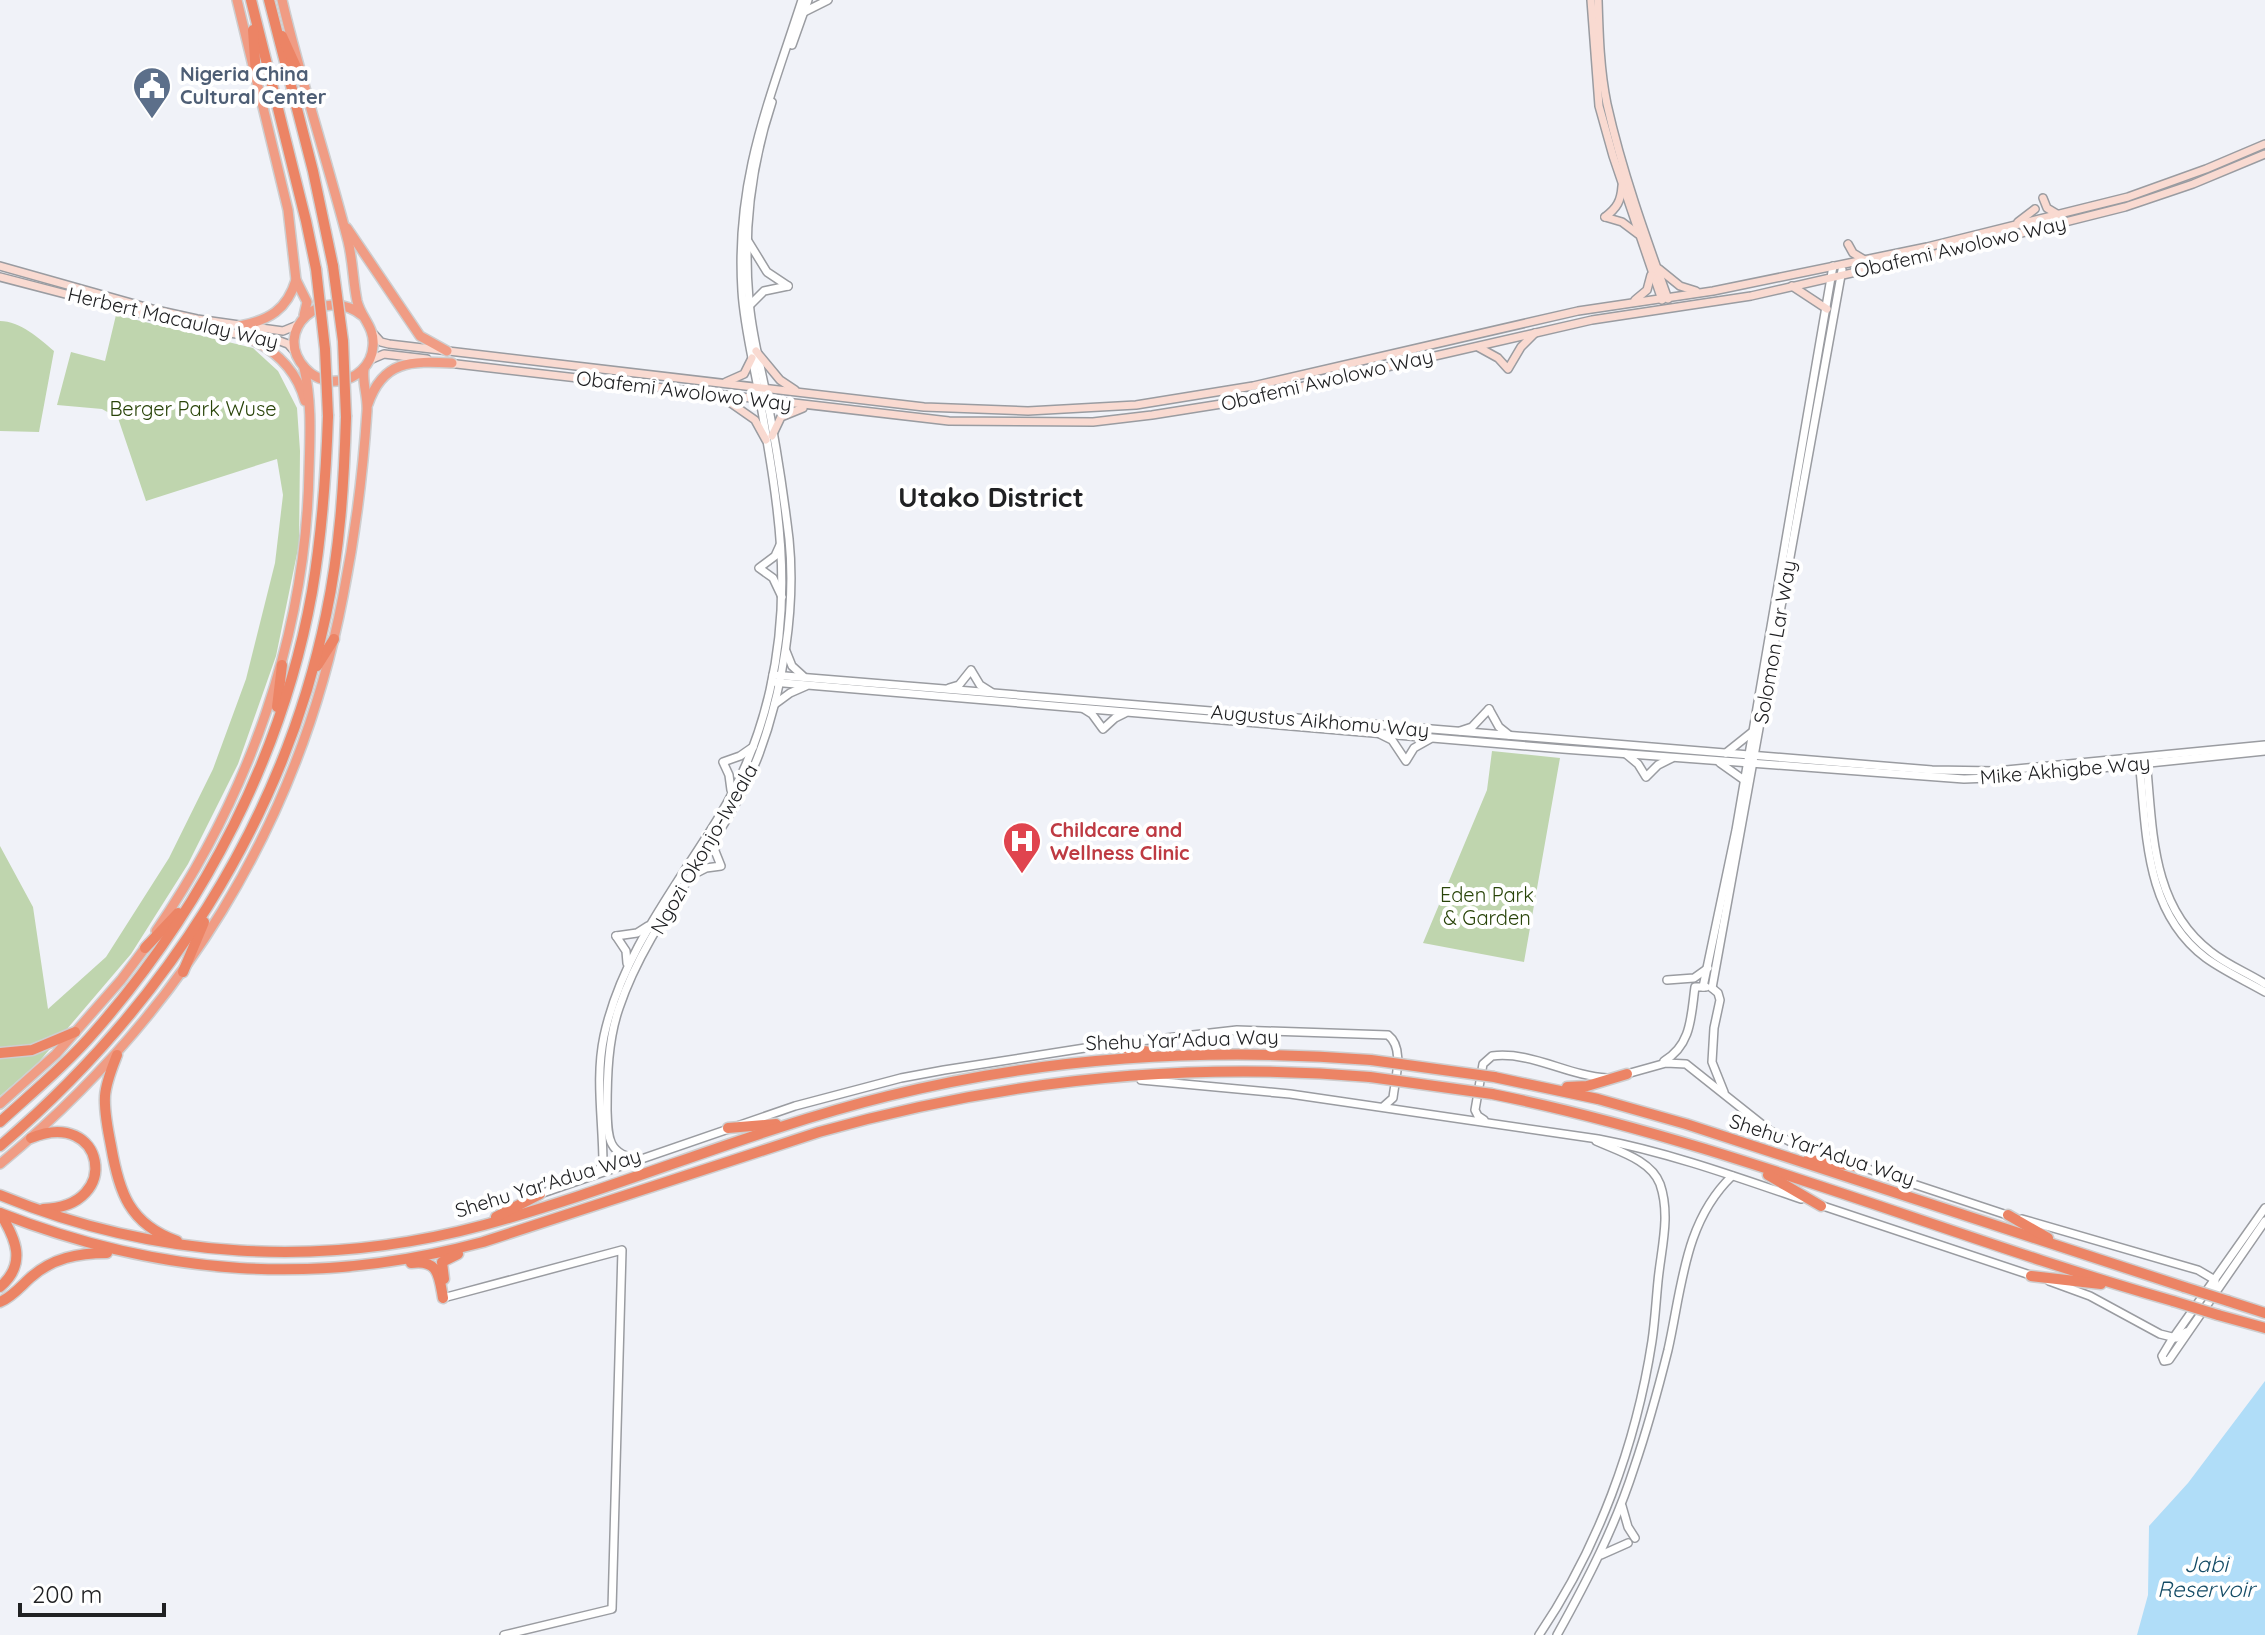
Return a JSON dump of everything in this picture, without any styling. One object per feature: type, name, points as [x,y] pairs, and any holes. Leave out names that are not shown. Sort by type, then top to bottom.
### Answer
[{"type":"highway","points":[[237,0],[288,210],[296,280],[307,302],[295,343],[296,353],[312,375],[334,382],[355,376],[366,365]]},
{"type":"highway","points":[[251,0],[256,75]]},
{"type":"highway","points":[[0,1122],[47,1081],[95,1031],[134,985],[196,895],[237,817],[275,727],[301,644],[312,594],[325,503],[328,416],[325,346],[316,269],[306,221],[251,0]]},
{"type":"highway","points":[[0,1164],[117,1055],[183,972],[234,890],[272,819],[313,716],[334,639],[351,548],[367,408],[366,365],[374,342],[357,301],[352,261],[282,0]]},
{"type":"highway","points":[[270,5],[301,78]]},
{"type":"highway","points":[[183,972],[214,897],[258,815],[286,748],[311,674],[326,615],[338,542],[346,417],[343,341],[333,266],[313,171],[270,5]]},
{"type":"highway","points":[[339,211],[349,232],[416,331],[430,343],[447,351]]},
{"type":"highway","points":[[240,330],[278,312],[289,298],[296,280]]},
{"type":"highway","points":[[302,321],[322,305],[333,303],[355,309],[363,316]]},
{"type":"highway","points":[[240,330],[265,346],[286,365],[304,396],[309,419]]},
{"type":"highway","points":[[367,408],[378,382],[395,368],[415,362],[452,363]]},
{"type":"highway","points":[[145,948],[183,892],[227,809],[282,665],[307,542],[309,419],[304,368]]},
{"type":"highway","points":[[311,674],[334,639]]},
{"type":"highway","points":[[275,727],[282,665]]},
{"type":"highway","points":[[0,1104],[56,1054],[145,948],[196,895]]},
{"type":"highway","points":[[0,1146],[109,1041],[148,994],[214,897]]},
{"type":"highway","points":[[0,1053],[32,1050],[75,1032]]},
{"type":"highway","points":[[1104,1045],[1180,1055]]},
{"type":"highway","name":"Shehu Yar'Adua Way","points":[[0,1195],[34,1209],[129,1237],[198,1248],[265,1252],[339,1250],[410,1241],[481,1226],[806,1120],[886,1097],[971,1079],[1080,1062],[1180,1055],[1274,1054],[1371,1060],[1494,1077],[1634,1109],[2265,1313]]},
{"type":"highway","points":[[117,1055],[107,1082],[105,1109],[122,1192],[136,1215],[153,1230],[198,1248]]},
{"type":"highway","name":"Shehu Yar'Adua Way","points":[[0,1213],[125,1254],[220,1268],[296,1269],[358,1265],[426,1255],[497,1238],[863,1120],[996,1092],[1096,1077],[1234,1070],[1370,1077],[1492,1094],[1600,1118],[2146,1293],[2265,1328]]},
{"type":"highway","points":[[1522,1082],[1578,1088],[1627,1074]]},
{"type":"highway","points":[[1096,1077],[1141,1080]]},
{"type":"highway","points":[[728,1128],[806,1120]]},
{"type":"highway","points":[[31,1138],[47,1131],[71,1133],[89,1146],[95,1170],[87,1192],[78,1201],[58,1208],[34,1209]]},
{"type":"highway","points":[[1767,1151],[1803,1160],[1862,1167]]},
{"type":"highway","points":[[1749,1164],[1821,1206]]},
{"type":"highway","points":[[481,1226],[540,1194]]},
{"type":"highway","points":[[0,1213],[13,1234],[18,1254],[11,1275],[0,1287]]},
{"type":"highway","points":[[2008,1215],[2052,1240],[2098,1259]]},
{"type":"highway","points":[[446,1297],[441,1270],[445,1259],[472,1251],[497,1238]]},
{"type":"highway","points":[[0,1302],[56,1261],[90,1253],[125,1254]]},
{"type":"highway","points":[[358,1265],[382,1267],[428,1263],[437,1273],[446,1297]]},
{"type":"highway","points":[[2031,1276],[2109,1285],[2146,1293]]},
{"type":"main road","points":[[1591,0],[1599,106],[1640,236],[1654,268],[1680,286],[1702,293]]},
{"type":"main road","points":[[1598,0],[1600,58],[1607,105],[1668,309]]},
{"type":"main road","name":"Obafemi Awolowo Way","points":[[372,332],[381,342],[389,344],[912,406],[986,411],[1056,411],[1136,405],[1253,386],[1553,316],[1702,293],[2003,229],[2153,189],[2265,144]]},
{"type":"main road","name":"Obafemi Awolowo Way","points":[[366,365],[384,354],[763,401],[959,421],[1093,422],[1234,402],[1592,320],[1668,309],[1841,275],[2125,207],[2193,184],[2265,154]]},
{"type":"main road","points":[[1622,183],[1620,201],[1605,217],[1622,222],[1640,236]]},
{"type":"main road","points":[[2043,198],[2049,210],[2063,214]]},
{"type":"main road","points":[[2003,229],[2027,217],[2035,209]]},
{"type":"main road","points":[[1848,244],[1853,253],[1865,259]]},
{"type":"main road","name":"Herbert Macaulay Way","points":[[0,266],[277,340],[288,344],[296,353]]},
{"type":"main road","points":[[1632,302],[1647,290],[1654,268]]},
{"type":"main road","name":"Herbert Macaulay Way","points":[[0,277],[196,328],[283,331],[302,321]]},
{"type":"main road","points":[[1792,286],[1827,309]]},
{"type":"main road","points":[[1475,347],[1498,358],[1508,369],[1521,347],[1535,333]]},
{"type":"main road","points":[[722,383],[744,374],[754,355],[780,380],[800,393]]},
{"type":"main road","points":[[716,395],[732,401],[748,413],[769,438],[781,417],[792,410],[810,406]]},
{"type":"street","name":"Ngozi Okonjo-Iweala","points":[[754,355],[747,240],[759,149],[804,12],[805,0]]},
{"type":"street","name":"Ngozi Okonjo-Iweala","points":[[594,1175],[603,1164],[599,1100],[602,1049],[621,981],[652,923],[731,797],[753,746],[785,647],[789,542],[742,294],[744,199],[763,116],[805,0]]},
{"type":"street","points":[[804,12],[828,0]]},
{"type":"street","points":[[747,240],[767,272],[788,286],[764,291],[749,306]]},
{"type":"street","name":"Solomon Lar Way","points":[[1755,734],[1843,264]]},
{"type":"street","name":"Solomon Lar Way","points":[[1653,1066],[1680,1050],[1693,1006],[1706,985],[1751,759],[1833,266]]},
{"type":"street","name":"Ngozi Okonjo-Iweala","points":[[638,1159],[620,1154],[609,1138],[611,1041],[619,1008],[631,977],[754,765],[774,706],[783,603],[782,539],[769,438]]},
{"type":"street","points":[[782,539],[775,556],[759,568],[773,578],[783,603]]},
{"type":"street","points":[[774,706],[809,682],[792,666],[785,647]]},
{"type":"street","points":[[943,690],[959,685],[971,670],[980,685],[998,694]]},
{"type":"street","name":"Augustus Aikhomu Way","points":[[776,679],[1079,708],[1706,760],[1751,759],[1866,768]]},
{"type":"street","name":"Augustus Aikhomu Way","points":[[809,682],[998,694],[1725,754],[1751,759]]},
{"type":"street","points":[[1079,708],[1092,714],[1103,729],[1115,718],[1131,712]]},
{"type":"street","points":[[1456,732],[1472,727],[1489,709],[1499,727],[1517,737]]},
{"type":"street","points":[[1372,732],[1392,740],[1406,761],[1418,745],[1436,737]]},
{"type":"street","points":[[1706,760],[1726,766],[1747,781],[1770,760],[1755,734],[1725,754]]},
{"type":"street","name":"Mike Akhigbe Way","points":[[2142,761],[2265,745]]},
{"type":"street","points":[[731,797],[731,782],[723,762],[740,756],[753,746]]},
{"type":"street","name":"Mike Akhigbe Way","points":[[1866,768],[1996,771],[2265,751]]},
{"type":"street","points":[[1625,753],[1635,760],[1646,777],[1658,765],[1674,757]]},
{"type":"street","points":[[2142,761],[2155,852],[2163,886],[2174,908],[2184,924],[2211,952],[2265,984]]},
{"type":"street","points":[[2142,761],[2148,853],[2156,889],[2167,911],[2178,929],[2206,958],[2265,992]]},
{"type":"street","name":"Solomon Lar Way","points":[[1706,985],[1747,781]]},
{"type":"street","points":[[685,882],[700,870],[721,866],[715,851],[717,833]]},
{"type":"street","points":[[625,971],[626,951],[616,936],[637,933],[652,923]]},
{"type":"street","points":[[1667,980],[1694,978],[1709,966]]},
{"type":"street","name":"Solomon Lar Way","points":[[1706,985],[1718,993],[1720,1000],[1712,1062],[1726,1096]]},
{"type":"street","points":[[540,1194],[795,1106],[901,1078],[1025,1055],[1237,1030],[1384,1033],[1396,1042],[1397,1051],[1393,1098],[1382,1107]]},
{"type":"street","points":[[1486,1121],[1475,1110],[1483,1064],[1492,1056],[1523,1058],[1598,1077],[1627,1074],[1673,1062],[1686,1064],[1757,1123],[1788,1141],[2008,1215],[2207,1273],[2221,1272]]},
{"type":"street","points":[[1141,1080],[1287,1094],[1486,1121],[1629,1145],[1732,1176],[2090,1296],[2160,1334],[2174,1338],[2186,1332]]},
{"type":"street","points":[[1539,1635],[1572,1582],[1619,1476],[1651,1346],[1666,1218],[1660,1182],[1641,1162],[1587,1137]]},
{"type":"street","points":[[1626,1154],[1629,1145]]},
{"type":"street","points":[[1557,1635],[1600,1555],[1622,1504],[1659,1386],[1691,1237],[1712,1197],[1732,1176]]},
{"type":"street","points":[[2265,1208],[2162,1356],[2166,1361],[2265,1221]]},
{"type":"street","points":[[446,1297],[622,1250],[612,1609],[504,1635]]},
{"type":"street","points":[[2207,1273],[2214,1280],[2215,1292]]},
{"type":"street","points":[[2160,1334],[2166,1350]]},
{"type":"street","points":[[1600,1555],[1632,1541],[1622,1504]]},
{"type":"green space","name":"Berger Park Wuse","points":[[116,315],[253,348],[278,371],[297,408],[299,544],[276,656],[238,764],[188,864],[131,954],[38,1063],[0,1096],[0,846],[33,907],[48,1009],[106,957],[169,858],[213,769],[246,679],[275,563],[283,495],[277,459],[146,501],[118,418],[102,409],[57,405],[71,352],[105,361]]},
{"type":"green space","points":[[0,321],[22,327],[54,351],[39,432],[0,431]]},
{"type":"green space","name":"Eden Park & Garden","points":[[1492,751],[1560,758],[1524,962],[1423,943],[1487,790]]},
{"type":"water","name":"Jabi Reservoir","points":[[2265,1381],[2265,1635],[2137,1635],[2148,1595],[2149,1526],[2188,1483]]},
{"type":"place","name":"Nigeria China Cultural Center","points":[[152,120]]},
{"type":"place","name":"Childcare and Wellness Clinic","points":[[1022,875]]},
{"type":"district","name":"Utako District","points":[[991,497]]}]
